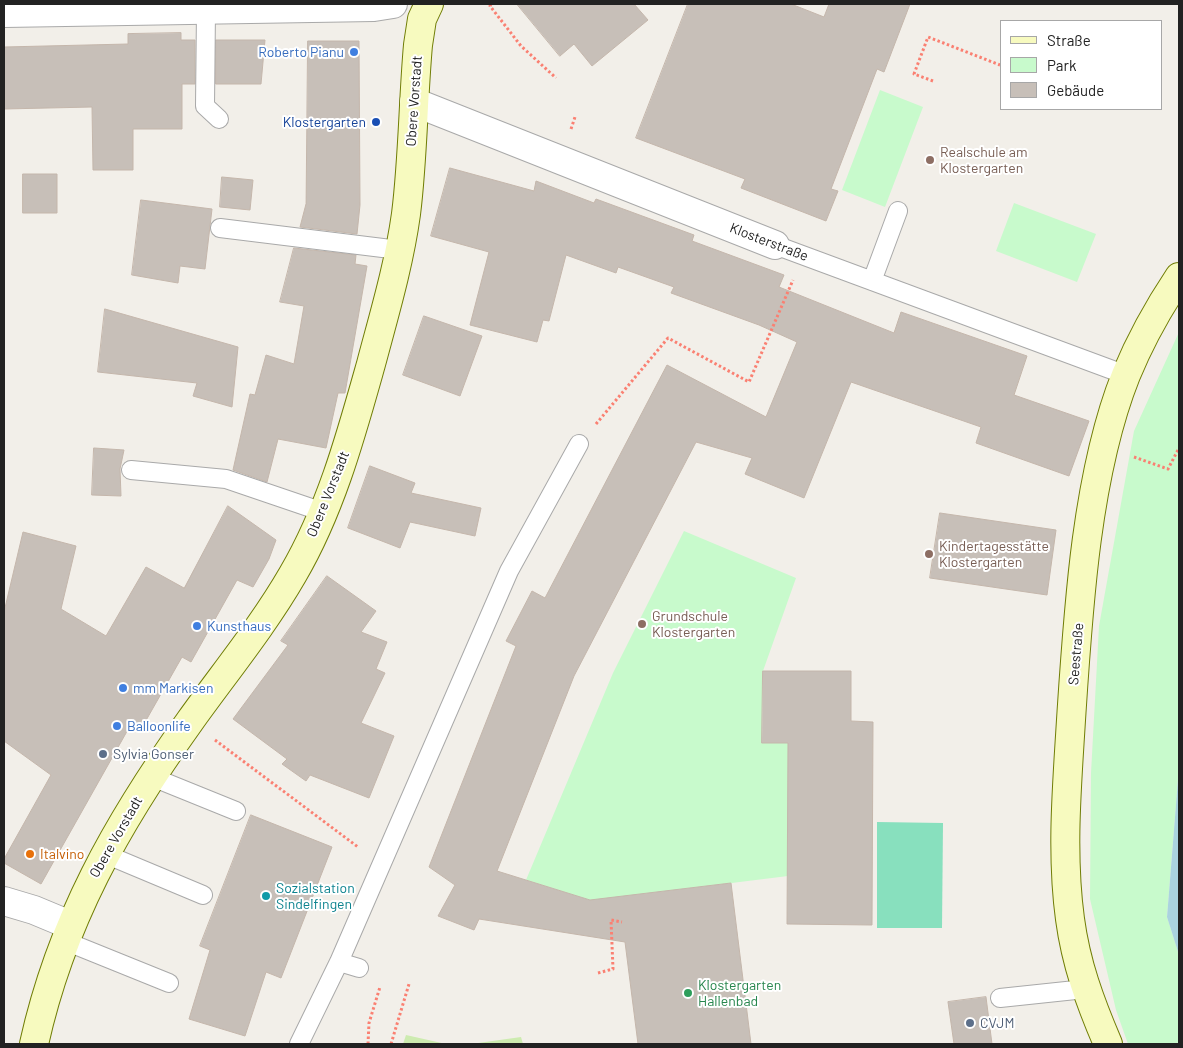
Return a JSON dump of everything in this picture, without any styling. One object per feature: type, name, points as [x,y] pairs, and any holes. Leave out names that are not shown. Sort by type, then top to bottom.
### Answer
[{"type":"main road","name":"Obere Vorstadt","points":[[34,1044],[44,997],[67,933],[105,854],[152,777],[188,723],[254,635],[294,572],[339,475],[382,326],[406,214],[418,45],[422,19],[429,4]]},
{"type":"main road","name":"Seestraße","points":[[1108,1044],[1085,989],[1070,919],[1065,838],[1075,651],[1091,514],[1105,447],[1126,375],[1164,299],[1179,277]]},
{"type":"street","points":[[4,13],[374,7],[393,4]]},
{"type":"street","name":"Klosterstraße","points":[[414,102],[775,246]]},
{"type":"street","points":[[4,901],[34,910],[67,933]]},
{"type":"lane","points":[[206,10],[205,106],[219,120]]},
{"type":"lane","points":[[872,281],[898,211]]},
{"type":"lane","points":[[220,228],[399,250]]},
{"type":"lane","name":"Klosterstraße","points":[[775,246],[1126,375]]},
{"type":"lane","points":[[300,1044],[339,962],[509,571],[579,444]]},
{"type":"lane","points":[[131,470],[226,479],[323,512]]},
{"type":"lane","points":[[152,777],[236,811]]},
{"type":"lane","points":[[105,854],[203,895]]},
{"type":"lane","points":[[67,933],[169,983]]},
{"type":"lane","points":[[339,962],[359,968]]},
{"type":"lane","points":[[1000,998],[1085,989]]},
{"type":"path","points":[[492,4],[490,6],[521,46],[556,78]]},
{"type":"path","points":[[933,81],[914,74],[928,36],[1000,64]]},
{"type":"path","points":[[579,444],[668,338],[749,382],[803,256]]},
{"type":"path","points":[[1168,469],[1179,448]]},
{"type":"path","points":[[188,723],[221,744],[337,833],[382,863]]},
{"type":"path","points":[[598,973],[613,968],[611,920],[622,922]]},
{"type":"path","points":[[391,1044],[409,984]]},
{"type":"path","points":[[368,1044],[369,1023],[381,985]]},
{"type":"green space","points":[[880,90],[923,107],[885,207],[842,190]]},
{"type":"green space","points":[[1014,203],[1096,234],[1077,282],[996,251]]},
{"type":"green space","points":[[1179,332],[1179,767],[1167,917],[1179,955],[1179,1044],[1128,1044],[1116,1010],[1090,899],[1091,773],[1099,626],[1134,431]]},
{"type":"green space","points":[[684,531],[796,578],[763,671],[762,743],[788,743],[788,876],[619,897],[621,910],[526,880],[613,673]]},
{"type":"green space","points":[[877,822],[943,823],[942,928],[877,928]]},
{"type":"green space","points":[[406,1035],[446,1044],[403,1044]]},
{"type":"green space","points":[[521,1037],[523,1044],[471,1044]]},
{"type":"water","points":[[1179,767],[1179,955],[1167,917]]},
{"type":"building","points":[[517,4],[634,4],[648,20],[592,66],[574,44],[560,56]]},
{"type":"building","points":[[688,4],[791,4],[824,17],[829,4],[910,4],[884,72],[877,69],[831,189],[838,191],[826,221],[741,188],[745,179],[636,138]]},
{"type":"building","points":[[181,33],[181,40],[195,40],[195,84],[182,84],[182,129],[133,129],[133,170],[93,170],[92,107],[4,109],[4,47],[128,44],[128,34]]},
{"type":"building","points":[[216,40],[265,40],[261,84],[216,84]]},
{"type":"building","points":[[308,41],[359,41],[360,205],[357,234],[300,227],[306,204]]},
{"type":"building","points":[[450,168],[534,191],[536,181],[594,203],[596,199],[694,235],[692,241],[784,275],[779,287],[894,333],[901,312],[1027,356],[1014,395],[1089,421],[1069,476],[976,443],[981,427],[851,382],[804,498],[745,474],[752,458],[696,442],[574,676],[497,871],[590,900],[731,883],[751,1044],[638,1044],[625,942],[479,919],[474,930],[438,916],[455,885],[429,867],[516,646],[506,641],[532,591],[545,598],[667,365],[766,417],[797,342],[759,325],[671,293],[674,287],[618,267],[616,273],[566,255],[549,321],[543,320],[537,342],[470,325],[489,252],[431,236]]},
{"type":"building","points":[[23,174],[57,174],[57,213],[23,213]]},
{"type":"building","points":[[222,177],[253,180],[250,210],[220,207]]},
{"type":"building","points":[[141,200],[212,209],[205,269],[180,266],[178,283],[132,275]]},
{"type":"building","points":[[294,248],[356,255],[355,264],[367,266],[345,393],[338,393],[326,448],[278,439],[267,482],[233,470],[250,394],[255,395],[266,355],[294,364],[304,306],[280,302]]},
{"type":"building","points":[[105,309],[238,347],[232,407],[193,396],[197,383],[98,372]]},
{"type":"building","points":[[424,316],[482,336],[460,396],[403,375]]},
{"type":"building","points":[[94,448],[124,450],[120,469],[121,496],[92,495]]},
{"type":"building","points":[[370,466],[415,483],[411,493],[481,508],[475,536],[410,522],[400,548],[348,528]]},
{"type":"building","points":[[228,506],[276,540],[269,559],[253,587],[237,580],[191,662],[182,657],[140,731],[130,726],[41,884],[4,863],[4,859],[51,775],[4,741],[4,612],[23,532],[76,546],[61,609],[106,636],[146,567],[184,588]]},
{"type":"building","points":[[940,513],[1056,530],[1047,595],[930,578]]},
{"type":"building","points":[[327,576],[376,611],[361,632],[387,642],[376,669],[385,673],[361,723],[394,736],[369,798],[310,775],[306,781],[282,764],[287,759],[233,719],[288,645],[281,641]]},
{"type":"building","points":[[763,671],[851,671],[851,721],[873,722],[872,925],[787,924],[788,743],[762,743]]},
{"type":"building","name":"Sozialstation Sindelfingen","points":[[251,815],[332,847],[281,978],[266,972],[245,1036],[189,1019],[210,950],[200,946]]},
{"type":"building","name":"CVJM","points":[[986,997],[992,1044],[954,1044],[948,1002]]},
{"type":"place","name":"Roberto Pianu","points":[[354,52]]},
{"type":"place","name":"Klostergarten","points":[[376,122]]},
{"type":"place","name":"Realschule am Klostergarten","points":[[930,160]]},
{"type":"place","name":"Kindertagesstätte Klostergarten","points":[[929,554]]},
{"type":"place","name":"Grundschule Klostergarten","points":[[642,624]]},
{"type":"place","name":"Kunsthaus","points":[[197,626]]},
{"type":"place","name":"mm Markisen","points":[[123,688]]},
{"type":"place","name":"Balloonlife","points":[[117,726]]},
{"type":"place","name":"Sylvia Gonser","points":[[103,754]]},
{"type":"place","name":"Italvino","points":[[30,854]]},
{"type":"place","name":"Sozialstation Sindelfingen","points":[[266,896]]},
{"type":"place","name":"Klostergarten Hallenbad","points":[[688,993]]},
{"type":"place","name":"CVJM","points":[[970,1023]]}]
